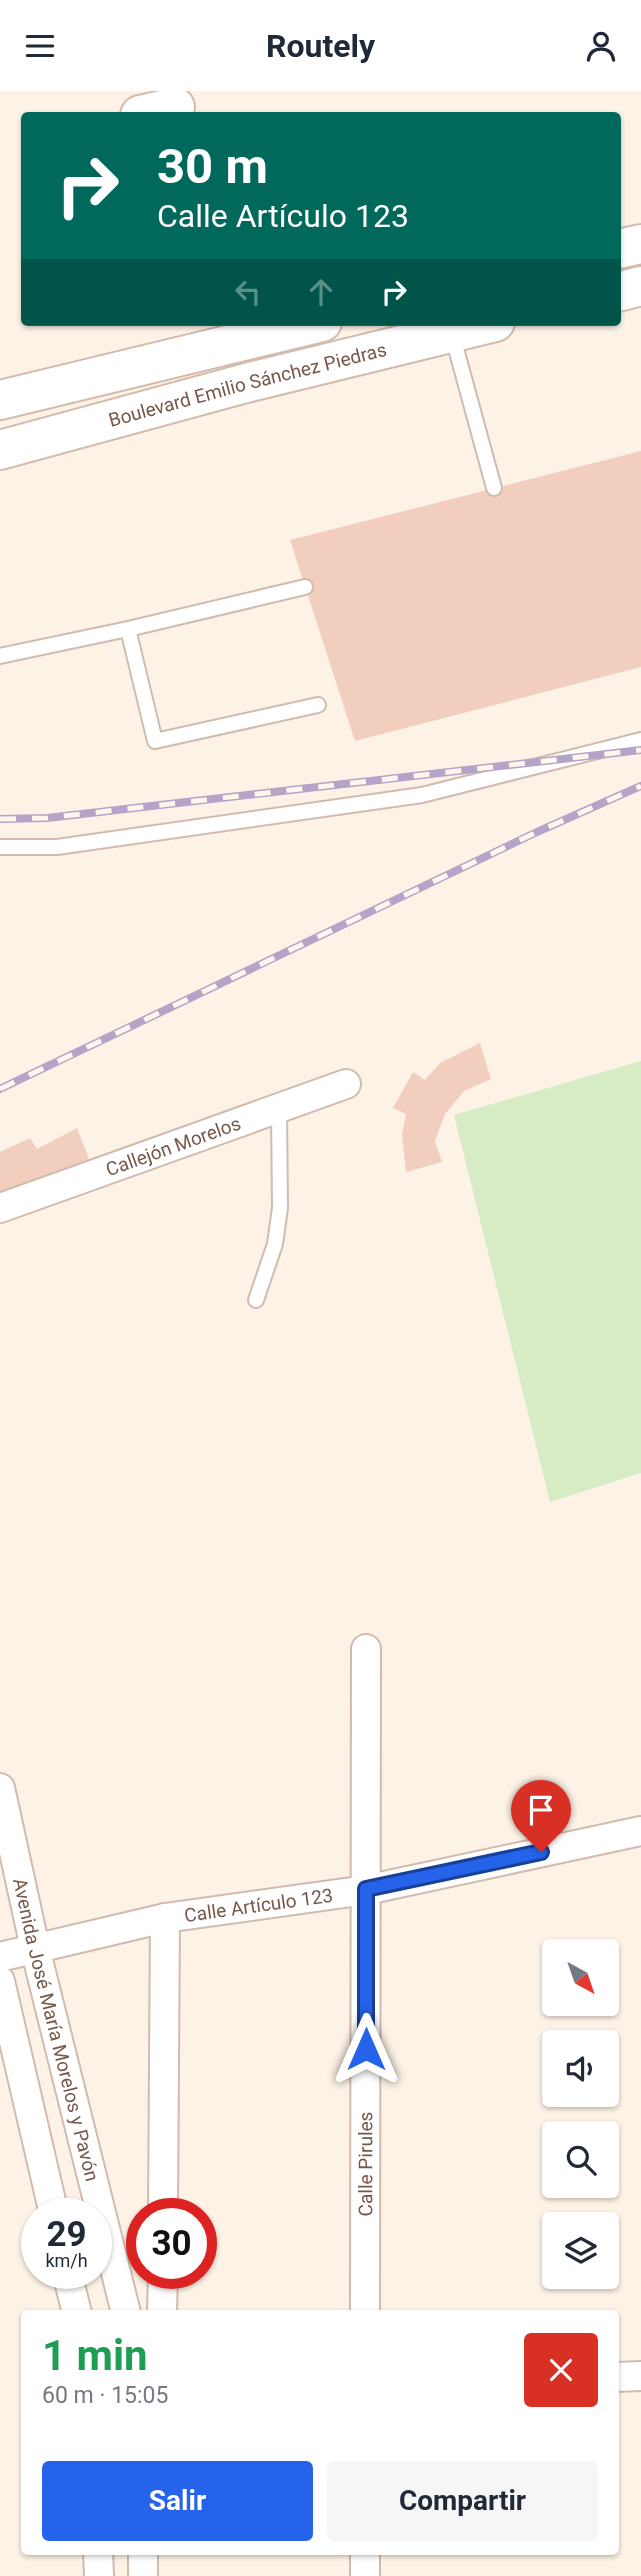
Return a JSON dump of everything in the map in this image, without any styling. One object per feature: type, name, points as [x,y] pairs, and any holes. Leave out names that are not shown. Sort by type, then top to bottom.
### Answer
[{"type":"main road","points":[[132,91],[161,109]]},
{"type":"main road","points":[[621,248],[641,244]]},
{"type":"main road","points":[[621,291],[641,286]]},
{"type":"main road","points":[[0,400],[194,337],[290,326]]},
{"type":"main road","name":"Boulevard Emilio Sánchez Piedras","points":[[0,450],[246,383],[479,326]]},
{"type":"main road","points":[[233,333],[246,383]]},
{"type":"main road","points":[[194,337],[208,393]]},
{"type":"street","name":"Callejón Morelos","points":[[0,1208],[346,1084]]},
{"type":"street","name":"Calle Pirules","points":[[365,2310],[366,1649]]},
{"type":"street","name":"Avenida José María Morelos y Pavón","points":[[0,1788],[35,1948],[124,2310]]},
{"type":"street","name":"Calle Artículo 123","points":[[0,1957],[165,1918],[366,1889],[641,1831]]},
{"type":"street","points":[[163,2198],[165,1918]]},
{"type":"street","points":[[0,1980],[50,2198]]},
{"type":"street","points":[[72,2289],[76,2310]]},
{"type":"street","points":[[162,2310],[163,2289]]},
{"type":"street","points":[[619,2377],[641,2376]]},
{"type":"street","points":[[98,2555],[99,2576]]},
{"type":"street","points":[[142,2555],[143,2576]]},
{"type":"street","points":[[365,2555],[365,2576]]},
{"type":"lane","points":[[452,333],[494,488]]},
{"type":"lane","points":[[0,656],[305,587]]},
{"type":"lane","points":[[128,629],[156,741],[318,705]]},
{"type":"lane","points":[[0,847],[57,847],[422,795],[641,740]]},
{"type":"lane","points":[[256,1300],[275,1244],[281,1208],[279,1108]]},
{"type":"green space","points":[[641,1061],[641,1473],[550,1502],[454,1115]]},
{"type":"building","points":[[641,451],[641,667],[355,741],[290,540]]},
{"type":"building","points":[[480,1043],[491,1079],[464,1091],[445,1114],[435,1141],[442,1162],[406,1172],[402,1135],[406,1114],[393,1108],[413,1072],[425,1080],[440,1063]]},
{"type":"building","points":[[77,1128],[89,1159],[0,1199],[0,1152],[30,1138],[37,1149]]},
{"type":"railway","points":[[0,819],[47,818],[641,750]]},
{"type":"railway","points":[[0,1089],[537,832],[641,786]]},
{"type":"route","points":[[366,2049],[366,1889],[541,1852]]}]
